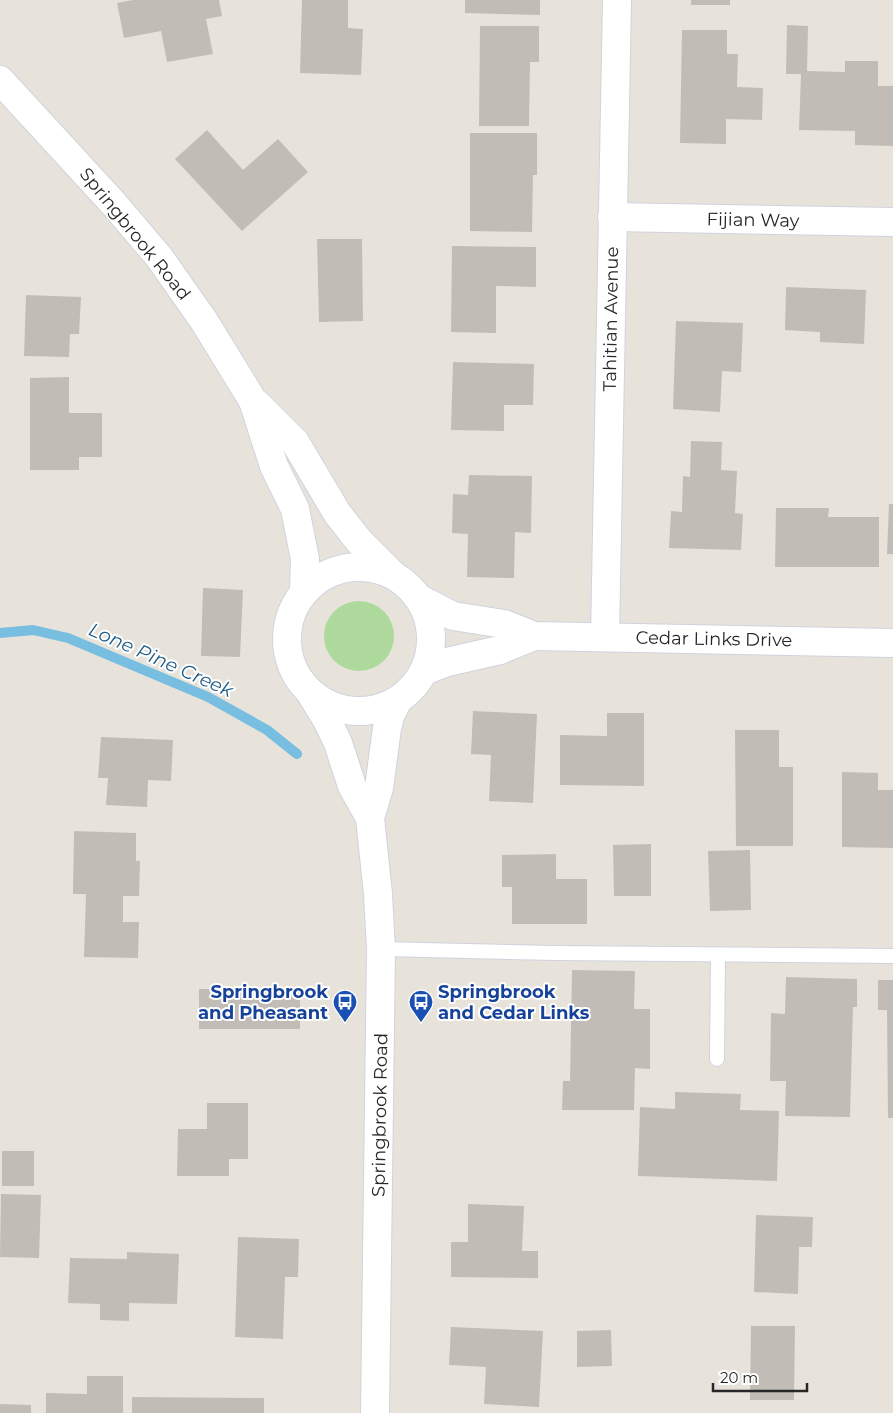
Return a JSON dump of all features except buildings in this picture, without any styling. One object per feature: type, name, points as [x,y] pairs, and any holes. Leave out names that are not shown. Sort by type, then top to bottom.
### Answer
[{"type":"street","name":"Tahitian Avenue","points":[[605,637],[612,218],[618,0]]},
{"type":"street","name":"Springbrook Road","points":[[0,80],[114,202],[159,257],[204,321],[253,401],[274,466],[295,509],[305,560],[304,590]]},
{"type":"street","name":"Fijian Way","points":[[612,218],[893,222]]},
{"type":"street","name":"Springbrook Road","points":[[253,401],[296,442],[337,513],[359,541],[392,574]]},
{"type":"street","points":[[355,566],[374,568],[392,574],[407,585],[420,599],[428,616],[432,635],[430,653],[424,671],[413,687],[398,700],[381,708],[363,711],[344,710],[326,704],[310,693],[298,678],[289,661],[286,642],[287,624],[294,606],[304,590],[319,578],[336,569],[355,566]]},
{"type":"street","name":"Cedar Links Drive","points":[[420,599],[453,616],[504,624],[534,636],[893,643]]},
{"type":"street","name":"Cedar Links Drive","points":[[424,671],[447,662],[500,650],[534,636]]},
{"type":"street","name":"Springbrook Road","points":[[310,693],[327,720],[338,743],[352,786],[370,818],[378,894],[381,949],[376,1413]]},
{"type":"street","name":"Springbrook Road","points":[[370,818],[380,788],[387,728],[390,716],[398,700]]},
{"type":"lane","points":[[381,949],[893,956]]},
{"type":"lane","points":[[717,1059],[718,955]]},
{"type":"green space","points":[[366,601],[379,607],[388,616],[392,622],[394,636],[392,650],[384,661],[373,669],[352,671],[345,669],[334,661],[326,650],[324,629],[326,622],[334,611],[345,603]]},
{"type":"waterway","name":"Lone Pine Creek","points":[[0,633],[33,630],[68,638],[208,697],[267,730],[297,754]]},
{"type":"place","name":"Springbrook and Pheasant","points":[[345,1023]]},
{"type":"place","name":"Springbrook and Cedar Links","points":[[421,1023]]}]
